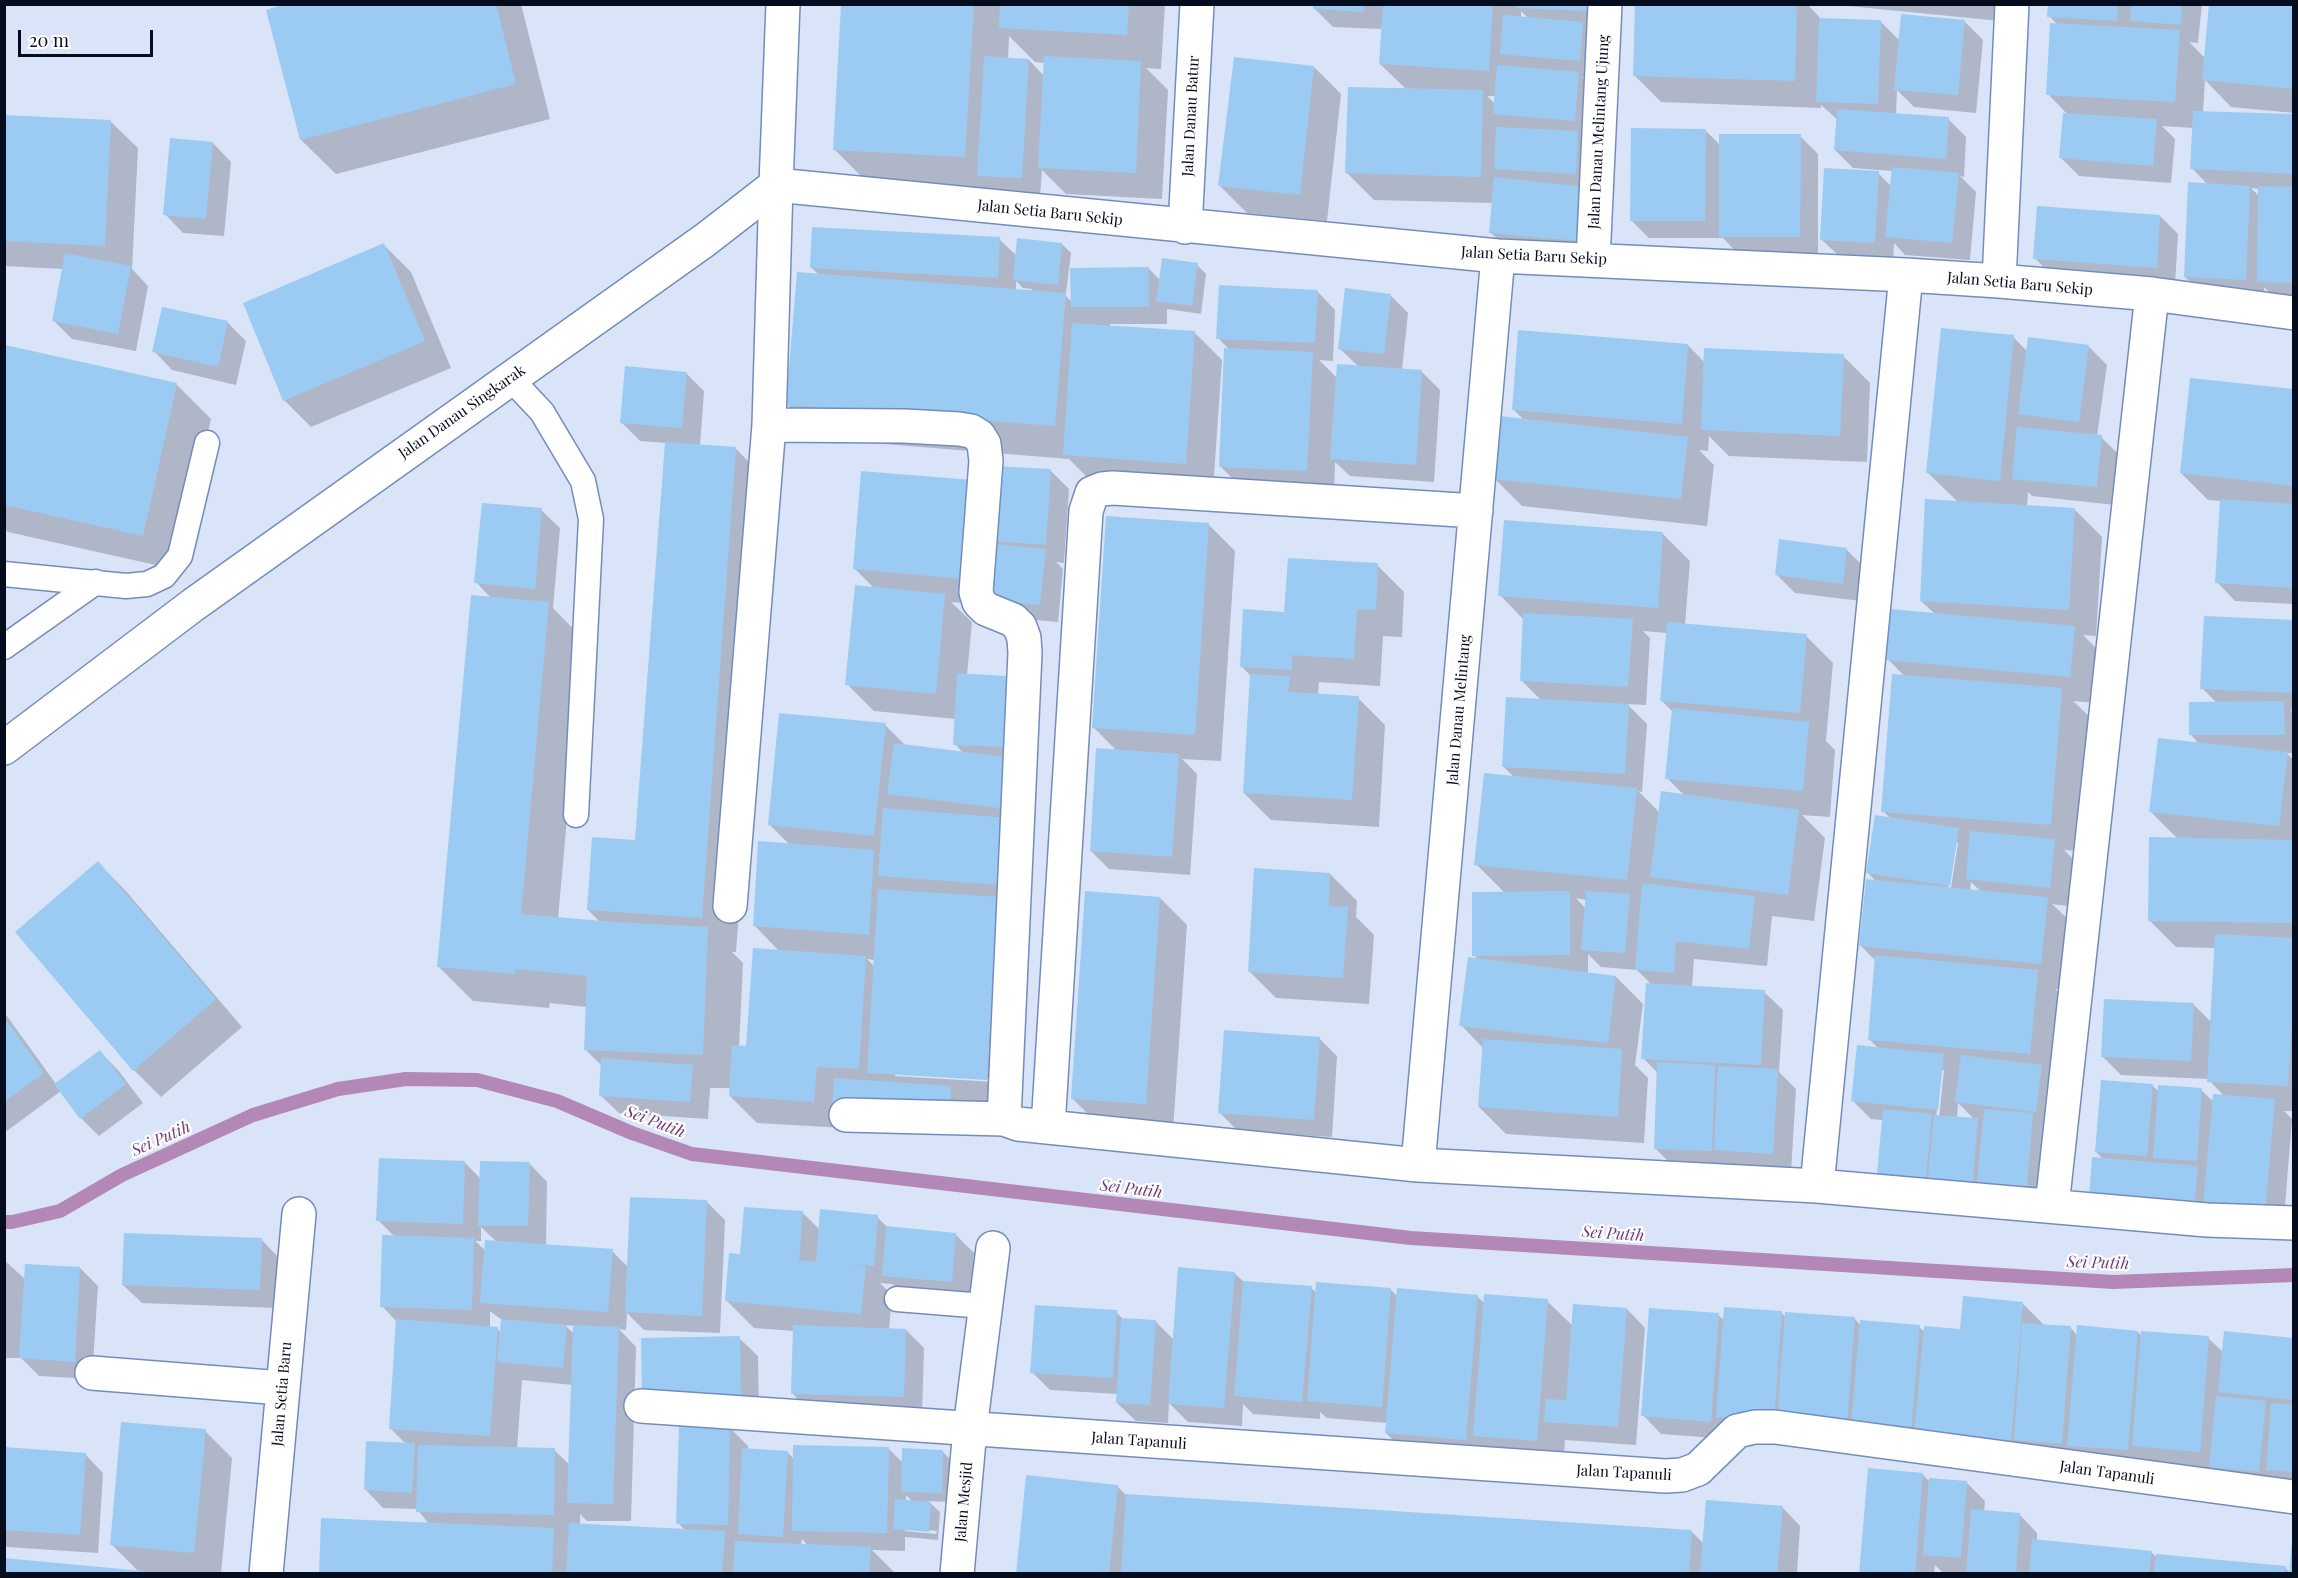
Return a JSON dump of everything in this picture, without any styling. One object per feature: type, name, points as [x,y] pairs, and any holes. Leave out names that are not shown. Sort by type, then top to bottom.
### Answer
[{"type":"street","points":[[730,906],[769,425],[783,4]]},
{"type":"street","name":"Jalan Danau Batur","points":[[1185,227],[1197,4]]},
{"type":"street","name":"Jalan Danau Melintang Ujung","points":[[1593,260],[1605,4]]},
{"type":"street","points":[[1999,281],[2012,4]]},
{"type":"street","name":"Jalan Setia Baru Sekip","points":[[776,185],[1498,256],[1999,281],[2152,294],[2294,313]]},
{"type":"street","name":"Jalan Danau Singkarak","points":[[4,748],[193,604],[705,240],[776,185]]},
{"type":"street","name":"Jalan Danau Melintang","points":[[1418,1165],[1498,256]]},
{"type":"street","points":[[1817,1186],[1906,275]]},
{"type":"street","points":[[2052,1206],[2152,294]]},
{"type":"street","points":[[769,425],[904,426],[959,429],[971,431],[979,436],[984,444],[986,461],[976,592],[979,602],[986,609],[1013,620],[1020,627],[1025,653],[1004,1119]]},
{"type":"street","points":[[1048,1127],[1086,511],[1092,493],[1113,488],[1476,511]]},
{"type":"street","points":[[846,1114],[1004,1119],[1018,1124],[1418,1165],[1817,1186],[2207,1220],[2294,1223]]},
{"type":"street","name":"Jalan Setia Baru","points":[[266,1574],[299,1214]]},
{"type":"street","name":"Jalan Mesjid","points":[[957,1574],[970,1430],[993,1248]]},
{"type":"street","points":[[92,1373],[282,1388]]},
{"type":"street","name":"Jalan Tapanuli","points":[[641,1406],[1665,1476],[1682,1475],[1698,1469],[1737,1431],[1755,1427],[1775,1427],[2294,1497]]},
{"type":"lane","points":[[510,378],[542,412],[583,481],[591,519],[576,814]]},
{"type":"lane","points":[[4,574],[126,586],[147,584],[164,576],[180,556],[207,443]]},
{"type":"lane","points":[[4,647],[96,582]]},
{"type":"lane","points":[[897,1299],[984,1306]]},
{"type":"building","points":[[285,4],[496,4],[516,84],[300,140],[266,10]]},
{"type":"building","points":[[841,4],[974,4],[965,157],[833,150]]},
{"type":"building","points":[[1000,4],[1129,4],[1127,35],[999,28]]},
{"type":"building","points":[[1313,4],[1364,4],[1364,12],[1313,9]]},
{"type":"building","points":[[1383,4],[1493,4],[1489,71],[1379,64]]},
{"type":"building","points":[[1516,4],[1589,4],[1588,11],[1516,8]]},
{"type":"building","points":[[1635,4],[1797,4],[1795,81],[1633,76]]},
{"type":"building","points":[[2048,4],[2118,4],[2117,21],[2047,17]]},
{"type":"building","points":[[2131,4],[2182,4],[2181,25],[2130,21]]},
{"type":"building","points":[[2209,4],[2294,4],[2294,89],[2202,80]]},
{"type":"building","points":[[1901,14],[1965,20],[1958,95],[1894,90]]},
{"type":"building","points":[[1503,15],[1583,22],[1580,61],[1500,54]]},
{"type":"building","points":[[1819,18],[1881,20],[1878,104],[1816,102]]},
{"type":"building","points":[[2050,23],[2180,30],[2175,102],[2046,95]]},
{"type":"building","points":[[984,56],[1029,59],[1022,178],[977,176]]},
{"type":"building","points":[[1044,56],[1141,61],[1136,173],[1038,168]]},
{"type":"building","points":[[1234,57],[1314,66],[1300,195],[1218,186]]},
{"type":"building","points":[[1497,65],[1579,72],[1575,121],[1493,114]]},
{"type":"building","points":[[1348,87],[1483,90],[1481,177],[1345,173]]},
{"type":"building","points":[[1837,109],[1949,117],[1946,159],[1834,150]]},
{"type":"building","points":[[2193,111],[2294,114],[2294,174],[2190,169]]},
{"type":"building","points":[[2063,113],[2157,119],[2153,166],[2059,158]]},
{"type":"building","points":[[4,115],[111,120],[105,246],[4,241]]},
{"type":"building","points":[[1496,127],[1578,131],[1576,174],[1494,169]]},
{"type":"building","points":[[1631,128],[1706,129],[1705,221],[1630,221]]},
{"type":"building","points":[[1719,134],[1801,134],[1800,237],[1719,237]]},
{"type":"building","points":[[170,138],[213,142],[206,219],[163,215]]},
{"type":"building","points":[[1892,167],[1959,173],[1952,243],[1885,237]]},
{"type":"building","points":[[1824,168],[1879,171],[1875,243],[1820,240]]},
{"type":"building","points":[[1494,177],[1585,187],[1580,241],[1489,233]]},
{"type":"building","points":[[2188,182],[2250,186],[2246,280],[2184,277]]},
{"type":"building","points":[[2258,186],[2294,187],[2294,283],[2257,282]]},
{"type":"building","points":[[2037,206],[2160,215],[2157,268],[2033,259]]},
{"type":"building","points":[[812,227],[1000,237],[998,278],[810,268]]},
{"type":"building","points":[[1017,238],[1062,243],[1058,285],[1013,280]]},
{"type":"building","points":[[384,243],[425,341],[283,401],[243,303]]},
{"type":"building","points":[[65,253],[131,266],[118,334],[52,321]]},
{"type":"building","points":[[1162,258],[1198,263],[1192,306],[1156,301]]},
{"type":"building","points":[[1149,267],[1149,307],[1071,307],[1070,268]]},
{"type":"building","points":[[797,272],[1066,293],[1055,426],[786,405]]},
{"type":"building","points":[[1219,285],[1318,290],[1315,343],[1216,339]]},
{"type":"building","points":[[1345,288],[1391,294],[1384,354],[1338,349]]},
{"type":"building","points":[[162,307],[228,321],[218,367],[152,352]]},
{"type":"building","points":[[1072,323],[1195,331],[1186,464],[1063,455]]},
{"type":"building","points":[[1941,328],[2014,335],[2000,481],[1926,473]]},
{"type":"building","points":[[1518,330],[1688,344],[1682,424],[1512,410]]},
{"type":"building","points":[[2028,337],[2089,345],[2079,422],[2018,414]]},
{"type":"building","points":[[5,345],[177,383],[143,536],[4,505]]},
{"type":"building","points":[[1224,348],[1313,352],[1307,471],[1219,467]]},
{"type":"building","points":[[1704,348],[1844,354],[1840,436],[1701,430]]},
{"type":"building","points":[[1337,364],[1422,370],[1416,465],[1330,459]]},
{"type":"building","points":[[625,366],[687,372],[682,428],[620,423]]},
{"type":"building","points":[[2190,378],[2294,389],[2294,486],[2180,473]]},
{"type":"building","points":[[1500,416],[1688,437],[1681,499],[1493,479]]},
{"type":"building","points":[[2017,427],[2102,435],[2097,487],[2012,479]]},
{"type":"building","points":[[665,442],[736,447],[702,918],[587,910],[592,837],[635,840]]},
{"type":"building","points":[[995,466],[1051,469],[1046,545],[991,541]]},
{"type":"building","points":[[861,471],[972,480],[963,579],[853,569]]},
{"type":"building","points":[[1925,499],[2075,508],[2069,610],[1920,601]]},
{"type":"building","points":[[2220,499],[2294,504],[2294,588],[2215,583]]},
{"type":"building","points":[[482,503],[542,508],[535,589],[474,583]]},
{"type":"building","points":[[1106,516],[1209,523],[1195,735],[1092,728]]},
{"type":"building","points":[[1504,520],[1663,532],[1658,608],[1498,596]]},
{"type":"building","points":[[1779,539],[1847,548],[1843,584],[1775,575]]},
{"type":"building","points":[[991,544],[1046,549],[1040,605],[985,600]]},
{"type":"building","points":[[1288,558],[1378,563],[1376,610],[1357,609],[1354,659],[1292,655],[1292,670],[1240,667],[1243,609],[1284,612]]},
{"type":"building","points":[[855,585],[945,594],[936,694],[845,685]]},
{"type":"building","points":[[471,595],[549,602],[521,914],[708,927],[703,1055],[584,1050],[587,976],[516,969],[515,974],[437,967]]},
{"type":"building","points":[[1891,609],[2075,626],[2070,677],[1886,660]]},
{"type":"building","points":[[1523,613],[1633,619],[1628,687],[1520,681]]},
{"type":"building","points":[[2204,616],[2294,620],[2294,693],[2200,689]]},
{"type":"building","points":[[1667,622],[1807,634],[1800,713],[1660,701]]},
{"type":"building","points":[[957,673],[1007,676],[1004,747],[953,745]]},
{"type":"building","points":[[1250,674],[1290,676],[1288,692],[1359,696],[1352,800],[1243,793]]},
{"type":"building","points":[[1892,674],[2062,688],[2051,825],[1881,812]]},
{"type":"building","points":[[1506,697],[1629,704],[1625,774],[1502,767]]},
{"type":"building","points":[[2284,701],[2285,735],[2189,735],[2189,702]]},
{"type":"building","points":[[1672,708],[1809,722],[1803,791],[1665,779]]},
{"type":"building","points":[[779,713],[886,723],[874,836],[768,825]]},
{"type":"building","points":[[2158,738],[2288,752],[2279,826],[2149,812]]},
{"type":"building","points":[[894,743],[1014,758],[1008,809],[887,794]]},
{"type":"building","points":[[1096,748],[1179,754],[1172,857],[1090,851]]},
{"type":"building","points":[[1484,773],[1637,788],[1627,880],[1474,865]]},
{"type":"building","points":[[1661,791],[1799,810],[1788,895],[1650,877]]},
{"type":"building","points":[[883,808],[1008,818],[1003,885],[878,876]]},
{"type":"building","points":[[1875,815],[1959,828],[1950,886],[1866,873]]},
{"type":"building","points":[[1970,831],[2055,839],[2050,888],[1966,879]]},
{"type":"building","points":[[2149,837],[2294,840],[2294,923],[2148,921]]},
{"type":"building","points":[[758,841],[874,850],[869,935],[753,926]]},
{"type":"building","points":[[98,861],[216,999],[133,1071],[15,932]]},
{"type":"building","points":[[1254,868],[1330,873],[1329,906],[1348,907],[1343,978],[1248,972]]},
{"type":"building","points":[[1866,879],[2048,897],[2041,964],[1859,946]]},
{"type":"building","points":[[1642,883],[1755,896],[1749,949],[1676,941],[1674,973],[1635,970]]},
{"type":"building","points":[[878,889],[998,897],[987,1080],[867,1073]]},
{"type":"building","points":[[1085,891],[1160,897],[1146,1104],[1071,1099]]},
{"type":"building","points":[[1570,891],[1570,955],[1472,956],[1472,892]]},
{"type":"building","points":[[1586,891],[1630,894],[1625,953],[1581,950]]},
{"type":"building","points":[[2215,934],[2294,938],[2294,989],[2288,1086],[2207,1082]]},
{"type":"building","points":[[753,948],[866,956],[859,1069],[817,1067],[814,1102],[729,1096],[732,1045],[746,1046]]},
{"type":"building","points":[[1875,955],[2038,970],[2030,1054],[1868,1040]]},
{"type":"building","points":[[1468,957],[1616,976],[1608,1043],[1459,1026]]},
{"type":"building","points":[[1646,983],[1765,990],[1761,1065],[1641,1059]]},
{"type":"building","points":[[2104,999],[2194,1003],[2191,1061],[2101,1057]]},
{"type":"building","points":[[4,1017],[44,1073],[4,1102]]},
{"type":"building","points":[[1224,1030],[1320,1037],[1314,1120],[1218,1113]]},
{"type":"building","points":[[1483,1039],[1622,1049],[1618,1117],[1478,1107]]},
{"type":"building","points":[[1857,1045],[1944,1054],[1938,1110],[1851,1101]]},
{"type":"building","points":[[100,1050],[126,1084],[80,1119],[54,1084]]},
{"type":"building","points":[[1961,1055],[2042,1065],[2036,1112],[1955,1102]]},
{"type":"building","points":[[601,1058],[693,1065],[690,1102],[599,1096]]},
{"type":"building","points":[[1657,1062],[1715,1065],[1712,1151],[1654,1149]]},
{"type":"building","points":[[1718,1066],[1778,1069],[1773,1154],[1714,1150]]},
{"type":"building","points":[[834,1078],[951,1086],[949,1118],[832,1111]]},
{"type":"building","points":[[2101,1080],[2153,1084],[2147,1156],[2095,1152]]},
{"type":"building","points":[[2158,1085],[2202,1088],[2197,1161],[2153,1158]]},
{"type":"building","points":[[2213,1094],[2275,1099],[2265,1213],[2203,1207]]},
{"type":"building","points":[[1883,1109],[1932,1114],[1925,1188],[1876,1184]]},
{"type":"building","points":[[1984,1109],[2033,1113],[2027,1187],[1977,1182]]},
{"type":"building","points":[[1934,1115],[1978,1118],[1972,1191],[1927,1187]]},
{"type":"building","points":[[2092,1157],[2198,1166],[2194,1206],[2089,1198]]},
{"type":"building","points":[[379,1158],[465,1161],[463,1224],[376,1221]]},
{"type":"building","points":[[480,1161],[530,1162],[528,1226],[478,1226]]},
{"type":"building","points":[[630,1197],[707,1200],[702,1316],[625,1312]]},
{"type":"building","points":[[744,1207],[803,1211],[799,1260],[816,1262],[820,1209],[878,1215],[874,1266],[837,1263],[866,1266],[861,1314],[725,1301],[729,1253],[740,1254]]},
{"type":"building","points":[[886,1226],[956,1233],[952,1282],[882,1276]]},
{"type":"building","points":[[124,1233],[262,1238],[260,1290],[122,1285]]},
{"type":"building","points":[[382,1235],[474,1238],[472,1310],[380,1307]]},
{"type":"building","points":[[485,1240],[613,1249],[608,1312],[480,1303]]},
{"type":"building","points":[[25,1264],[80,1267],[75,1362],[19,1358]]},
{"type":"building","points":[[1178,1267],[1235,1272],[1224,1408],[1168,1404]]},
{"type":"building","points":[[1243,1281],[1312,1286],[1302,1402],[1234,1396]]},
{"type":"building","points":[[1316,1282],[1391,1288],[1382,1407],[1307,1401]]},
{"type":"building","points":[[1397,1288],[1478,1295],[1466,1440],[1385,1433]]},
{"type":"building","points":[[1484,1294],[1548,1299],[1537,1441],[1473,1436]]},
{"type":"building","points":[[1963,1296],[2023,1302],[2011,1441],[1914,1433],[1924,1326],[1960,1329]]},
{"type":"building","points":[[1573,1304],[1627,1308],[1618,1427],[1544,1422],[1546,1399],[1566,1400]]},
{"type":"building","points":[[1035,1305],[1117,1310],[1113,1378],[1030,1373]]},
{"type":"building","points":[[1724,1307],[1782,1311],[1774,1421],[1716,1417]]},
{"type":"building","points":[[1649,1308],[1719,1313],[1711,1422],[1641,1416]]},
{"type":"building","points":[[1785,1312],[1855,1317],[1847,1425],[1777,1420]]},
{"type":"building","points":[[1121,1318],[1156,1320],[1150,1405],[1116,1403]]},
{"type":"building","points":[[396,1319],[498,1327],[490,1436],[389,1429]]},
{"type":"building","points":[[501,1319],[567,1325],[563,1368],[497,1362]]},
{"type":"building","points":[[1860,1320],[1920,1325],[1911,1432],[1851,1427]]},
{"type":"building","points":[[2022,1323],[2071,1326],[2062,1444],[2014,1440]]},
{"type":"building","points":[[573,1325],[619,1327],[613,1504],[567,1503]]},
{"type":"building","points":[[793,1325],[906,1329],[904,1397],[791,1394]]},
{"type":"building","points":[[2077,1325],[2138,1331],[2128,1450],[2067,1446]]},
{"type":"building","points":[[2141,1331],[2209,1336],[2200,1452],[2132,1446]]},
{"type":"building","points":[[2224,1331],[2294,1338],[2294,1400],[2218,1392]]},
{"type":"building","points":[[740,1336],[741,1399],[642,1400],[641,1338]]},
{"type":"building","points":[[2216,1396],[2266,1401],[2259,1472],[2209,1467]]},
{"type":"building","points":[[2271,1403],[2294,1405],[2294,1472],[2266,1470]]},
{"type":"building","points":[[121,1422],[206,1429],[194,1553],[110,1545]]},
{"type":"building","points":[[679,1425],[730,1426],[728,1525],[676,1524]]},
{"type":"building","points":[[366,1441],[415,1443],[412,1493],[364,1490]]},
{"type":"building","points":[[418,1445],[555,1448],[554,1515],[416,1512]]},
{"type":"building","points":[[793,1445],[889,1447],[887,1533],[792,1531]]},
{"type":"building","points":[[4,1447],[86,1453],[80,1535],[4,1530]]},
{"type":"building","points":[[742,1448],[788,1451],[783,1537],[738,1534]]},
{"type":"building","points":[[902,1448],[943,1450],[942,1493],[901,1492]]},
{"type":"building","points":[[1868,1468],[1923,1473],[1915,1574],[1859,1574]]},
{"type":"building","points":[[1026,1475],[1118,1485],[1109,1574],[1016,1574]]},
{"type":"building","points":[[1929,1478],[1967,1481],[1961,1558],[1923,1555]]},
{"type":"building","points":[[1126,1494],[1692,1530],[1689,1574],[1121,1574]]},
{"type":"building","points":[[895,1499],[931,1502],[929,1532],[893,1529]]},
{"type":"building","points":[[1706,1500],[1783,1506],[1777,1574],[1700,1574]]},
{"type":"building","points":[[1971,1509],[2020,1513],[2016,1574],[1966,1574]]},
{"type":"building","points":[[321,1518],[554,1528],[552,1574],[319,1574]]},
{"type":"building","points":[[569,1523],[725,1531],[722,1574],[566,1574]]},
{"type":"building","points":[[2032,1539],[2152,1551],[2149,1574],[2029,1574]]},
{"type":"building","points":[[2292,1540],[2294,1574],[2289,1574]]},
{"type":"building","points":[[735,1541],[871,1547],[869,1574],[733,1574]]},
{"type":"building","points":[[2156,1554],[2286,1566],[2285,1574],[2154,1574]]},
{"type":"building","points":[[4,1558],[143,1571],[143,1574],[4,1574]]},
{"type":"waterway","name":"Sei Putih","points":[[4,1222],[60,1211],[122,1175],[253,1115],[338,1089],[406,1079],[477,1080],[557,1101],[632,1133],[692,1154],[1411,1238],[2113,1282],[2294,1275]]}]
